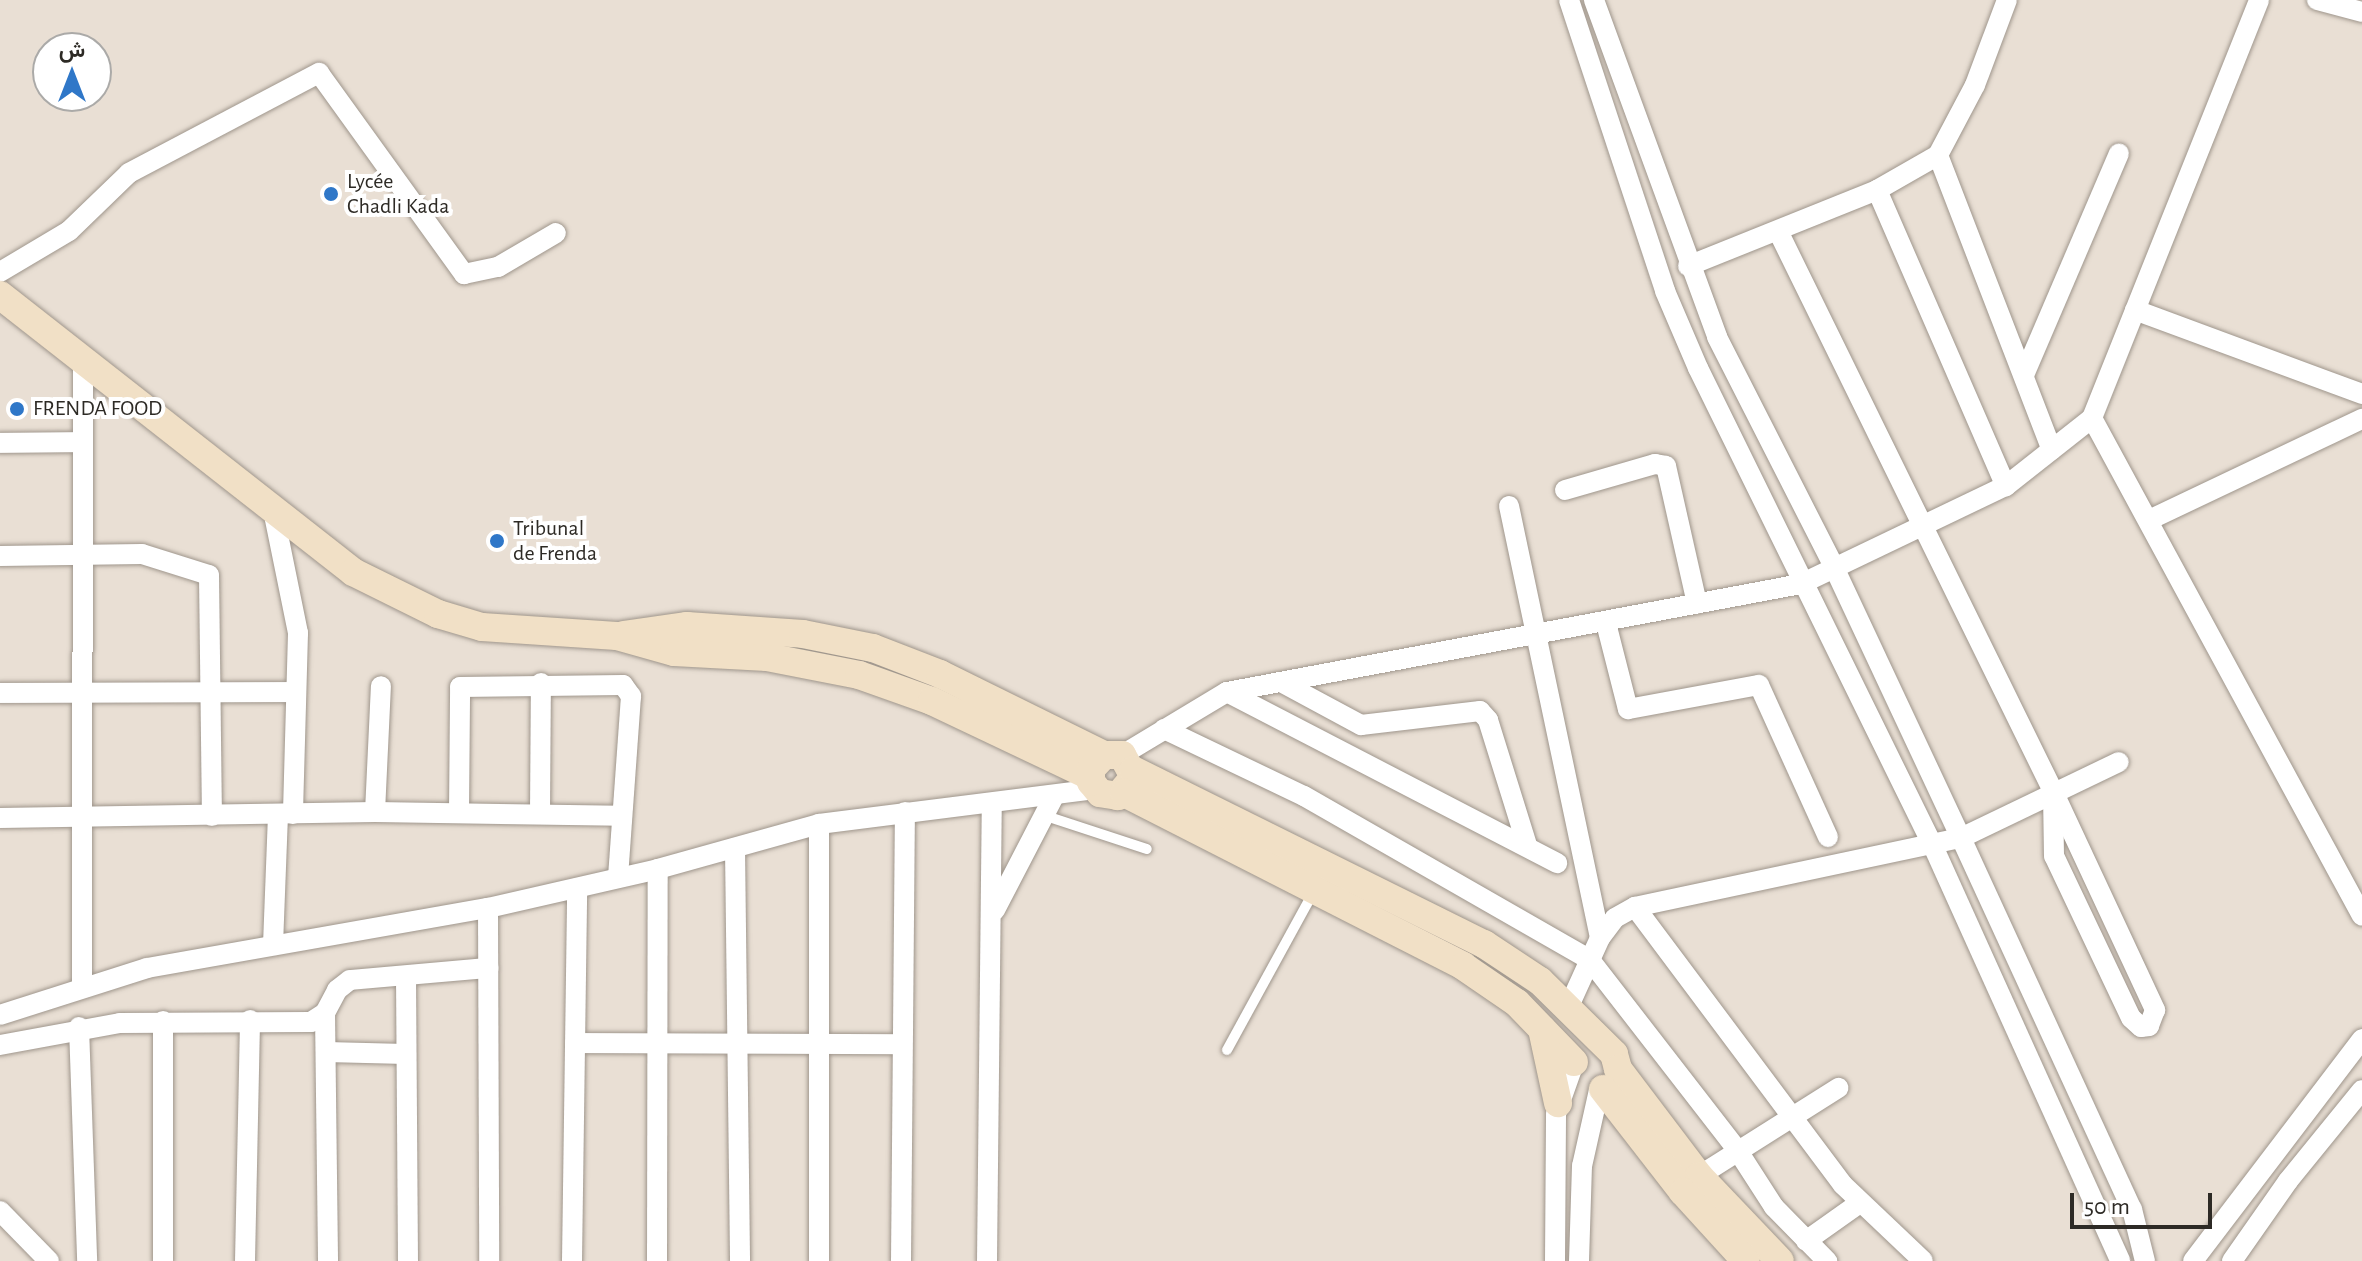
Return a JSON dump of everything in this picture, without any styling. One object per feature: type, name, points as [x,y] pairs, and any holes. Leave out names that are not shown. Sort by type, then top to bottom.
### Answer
[{"type":"main road","points":[[0,295],[353,572],[459,623],[617,636],[687,626],[803,634],[860,645],[940,674],[1315,889],[1463,966],[1540,1024],[1573,1064],[1580,1084],[1606,1074]]},
{"type":"main road","points":[[1111,773],[1484,944],[1569,1006],[1606,1074],[1780,1261]]},
{"type":"main road","points":[[1540,1024],[1558,1103]]},
{"type":"main road","points":[[1573,1064],[1589,1046],[1683,1192],[1746,1261]]},
{"type":"street","points":[[1569,0],[1665,291],[1801,584],[1933,846],[2120,1261]]},
{"type":"street","points":[[1594,0],[1688,266],[1717,337],[1833,565],[1961,838],[2132,1209],[2145,1261]]},
{"type":"street","points":[[1688,266],[1877,190],[1938,155],[1975,85],[2007,0]]},
{"type":"street","points":[[0,1015],[82,985],[172,962],[488,908],[658,869],[819,824],[905,812],[992,805],[1050,806],[1111,773],[1164,729],[1227,692],[1801,584],[1833,565],[2006,486],[2092,418],[2259,0]]},
{"type":"street","points":[[2317,0],[2362,12]]},
{"type":"street","points":[[0,272],[69,231],[129,173],[319,73],[464,274],[498,267],[556,233]]},
{"type":"street","points":[[2024,375],[2119,153]]},
{"type":"street","points":[[1938,155],[2052,450]]},
{"type":"street","points":[[1877,190],[2006,486]]},
{"type":"street","points":[[1778,231],[2053,791],[2155,1010],[2149,1026],[2137,1025],[2131,1018],[2054,856],[2053,791]]},
{"type":"street","points":[[2135,310],[2362,394]]},
{"type":"street","points":[[82,985],[83,360]]},
{"type":"street","points":[[2092,418],[2362,916]]},
{"type":"street","points":[[2149,520],[2362,419]]},
{"type":"street","points":[[0,443],[81,442]]},
{"type":"street","points":[[1565,490],[1655,464],[1666,466],[1697,604]]},
{"type":"street","points":[[1509,506],[1600,938]]},
{"type":"street","points":[[273,510],[298,633],[296,692],[273,945]]},
{"type":"street","points":[[0,556],[142,554],[209,575],[212,816]]},
{"type":"street","points":[[1606,623],[1628,709],[1759,685],[1828,837]]},
{"type":"street","points":[[1281,682],[1361,725],[1480,711],[1488,720],[1527,845]]},
{"type":"street","points":[[459,813],[460,687],[541,683],[619,684],[630,691],[618,878]]},
{"type":"street","points":[[540,813],[541,683]]},
{"type":"street","points":[[375,812],[381,686]]},
{"type":"street","points":[[0,693],[296,692]]},
{"type":"street","points":[[1227,692],[1557,863]]},
{"type":"street","points":[[1164,729],[1304,796],[1590,960],[1736,1148],[1774,1207],[1827,1261]]},
{"type":"street","points":[[1569,1006],[1600,938],[1615,918],[1635,907],[1961,838],[2053,791],[2119,762]]},
{"type":"street","points":[[987,1261],[994,910],[992,805]]},
{"type":"street","points":[[994,910],[1050,806]]},
{"type":"street","points":[[0,818],[82,821],[375,812],[620,816]]},
{"type":"street","points":[[901,1261],[905,812]]},
{"type":"street","points":[[819,824],[819,1261]]},
{"type":"street","points":[[735,848],[740,1044],[740,1261]]},
{"type":"street","points":[[657,1261],[658,869]]},
{"type":"street","points":[[572,1261],[577,888]]},
{"type":"street","points":[[1635,907],[1791,1117],[1861,1202],[1923,1261]]},
{"type":"street","points":[[488,908],[489,1261]]},
{"type":"street","points":[[328,1261],[325,1013],[344,982],[488,968]]},
{"type":"street","points":[[406,976],[408,1261]]},
{"type":"street","points":[[0,1045],[79,1027],[163,1021],[305,1022],[325,1013]]},
{"type":"street","points":[[245,1261],[250,1020]]},
{"type":"street","points":[[163,1021],[163,1261]]},
{"type":"street","points":[[79,1027],[87,1261]]},
{"type":"street","points":[[2193,1261],[2362,1039]]},
{"type":"street","points":[[575,1043],[902,1044]]},
{"type":"street","points":[[326,1052],[406,1054]]},
{"type":"street","points":[[1555,1261],[1558,1103],[1573,1064]]},
{"type":"street","points":[[1579,1261],[1582,1166],[1606,1074]]},
{"type":"street","points":[[1699,1176],[1736,1148],[1838,1088]]},
{"type":"street","points":[[2232,1261],[2288,1181],[2362,1090]]},
{"type":"street","points":[[1806,1241],[1861,1202]]},
{"type":"street","points":[[0,1211],[49,1261]]},
{"type":"street","points":[[0,1237],[21,1230]]},
{"type":"lane","points":[[1050,806],[1147,849]]},
{"type":"lane","points":[[1227,1050],[1315,889]]},
{"type":"place","name":"Lycée Chadli Kada","points":[[331,194]]},
{"type":"place","name":"FRENDA FOOD","points":[[17,409]]},
{"type":"place","name":"Tribunal de Frenda","points":[[497,541]]}]
